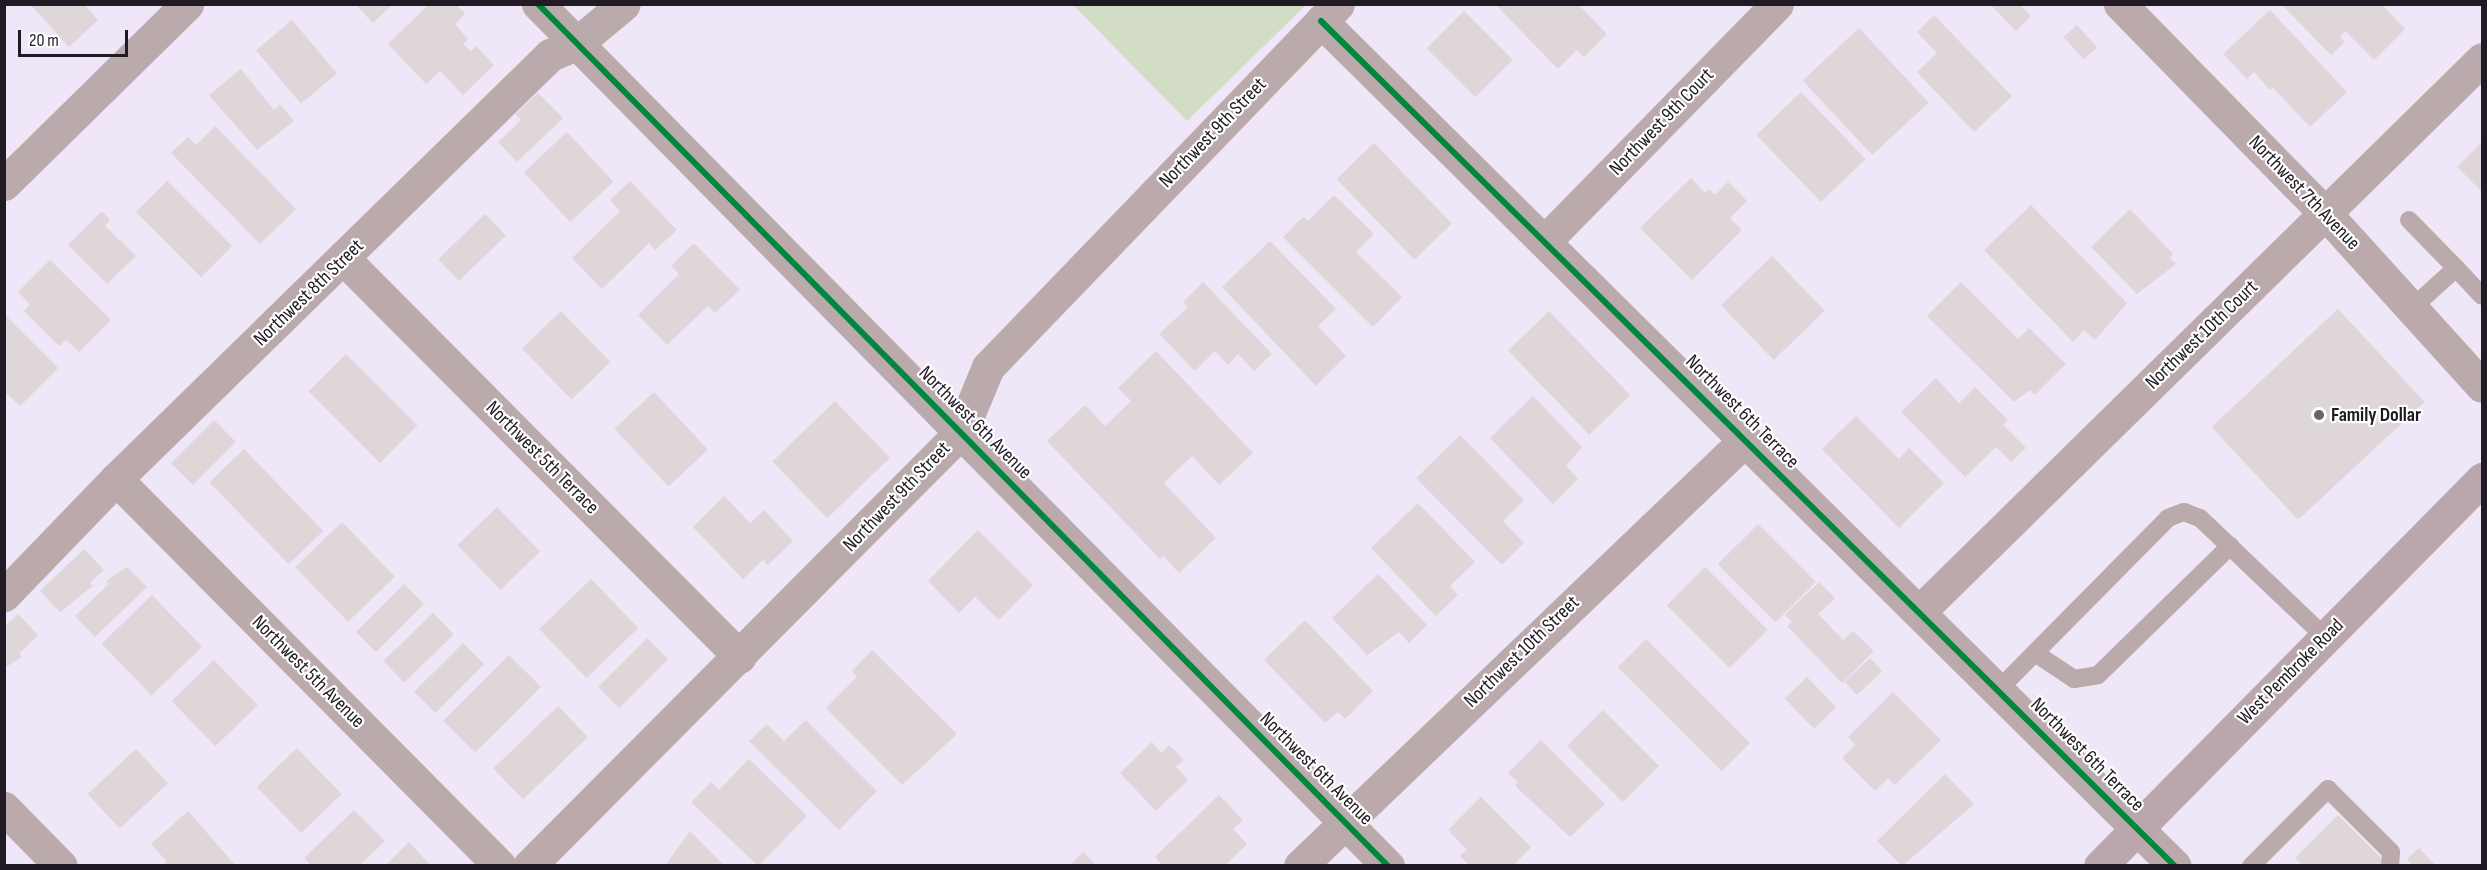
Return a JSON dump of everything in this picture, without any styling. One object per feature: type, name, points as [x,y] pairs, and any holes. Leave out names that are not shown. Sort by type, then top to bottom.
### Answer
[{"type":"main road","name":"West Pembroke Road","points":[[2100,866],[2482,479]]},
{"type":"street","points":[[4,184],[187,4]]},
{"type":"street","name":"Northwest 6th Avenue","points":[[537,4],[1388,866]]},
{"type":"street","name":"Northwest 8th Street","points":[[4,595],[116,478],[344,259],[550,55],[576,44],[624,4]]},
{"type":"street","name":"Northwest 9th Court","points":[[1546,240],[1777,4]]},
{"type":"street","name":"Northwest 7th Avenue","points":[[2120,4],[2326,214],[2482,386]]},
{"type":"street","name":"Northwest 6th Terrace","points":[[1330,13],[1546,240],[1746,440],[1921,610],[2175,866]]},
{"type":"street","name":"Northwest 9th Street","points":[[529,866],[740,657],[961,432],[988,367],[1330,13]]},
{"type":"street","name":"Northwest 10th Court","points":[[1921,610],[2482,59]]},
{"type":"street","name":"Northwest 5th Terrace","points":[[344,259],[740,657]]},
{"type":"street","name":"Northwest 10th Street","points":[[1300,866],[1746,440]]},
{"type":"street","name":"Northwest 5th Avenue","points":[[116,478],[500,866]]},
{"type":"street","points":[[4,808],[61,866]]},
{"type":"lane","points":[[2409,220],[2482,296]]},
{"type":"lane","points":[[2412,308],[2456,268]]},
{"type":"lane","points":[[1999,690],[2168,518],[2184,512],[2200,518],[2326,638]]},
{"type":"lane","points":[[2035,653],[2074,679],[2098,675],[2230,546]]},
{"type":"lane","points":[[2251,866],[2328,789],[2391,852],[2390,866]]},
{"type":"green space","points":[[1073,5],[1306,5],[1187,121]]},
{"type":"building","points":[[30,4],[84,4],[98,20],[69,47]]},
{"type":"building","points":[[355,4],[393,4],[373,23]]},
{"type":"building","points":[[429,4],[456,4],[465,14],[455,24],[468,39],[463,44],[471,51],[476,46],[494,65],[463,95],[440,71],[426,84],[388,44]]},
{"type":"building","points":[[1495,4],[1578,4],[1607,34],[1584,57],[1577,50],[1558,69]]},
{"type":"building","points":[[1990,4],[2025,4],[2022,7],[2031,16],[2016,31]]},
{"type":"building","points":[[2281,4],[2381,4],[2405,29],[2374,60],[2345,31],[2340,37],[2345,42],[2331,55]]},
{"type":"building","points":[[2270,10],[2347,92],[2310,127],[2273,88],[2270,90],[2254,72],[2247,79],[2223,54]]},
{"type":"building","points":[[1464,11],[1513,60],[1475,97],[1427,48]]},
{"type":"building","points":[[1934,15],[2012,96],[1974,132],[1917,72],[1937,53],[1917,32]]},
{"type":"building","points":[[292,20],[337,74],[301,104],[256,50]]},
{"type":"building","points":[[2077,25],[2097,47],[2084,59],[2064,37]]},
{"type":"building","points":[[1859,28],[1929,103],[1872,155],[1803,81]]},
{"type":"building","points":[[241,69],[274,110],[280,104],[294,121],[257,150],[209,95]]},
{"type":"building","points":[[1801,92],[1866,159],[1821,202],[1756,135]]},
{"type":"building","points":[[538,93],[563,118],[517,162],[498,142],[521,120],[515,114]]},
{"type":"building","points":[[215,126],[296,209],[260,244],[171,153],[188,137],[196,145]]},
{"type":"building","points":[[567,132],[613,182],[570,222],[524,172]]},
{"type":"building","points":[[2482,142],[2482,192],[2457,167]]},
{"type":"building","points":[[1374,143],[1452,224],[1414,260],[1337,179]]},
{"type":"building","points":[[1691,178],[1705,193],[1709,189],[1715,195],[1728,182],[1747,201],[1730,218],[1742,230],[1692,280],[1640,228]]},
{"type":"building","points":[[167,181],[232,246],[201,277],[136,212]]},
{"type":"building","points":[[630,181],[677,230],[655,250],[649,243],[602,289],[572,258],[620,211],[610,200]]},
{"type":"building","points":[[1334,195],[1374,234],[1356,252],[1402,297],[1373,327],[1283,237],[1303,217],[1308,221]]},
{"type":"building","points":[[2031,205],[2127,303],[2095,340],[2084,330],[2073,342],[1984,250]]},
{"type":"building","points":[[2130,209],[2173,254],[2170,258],[2176,264],[2137,294],[2091,247]]},
{"type":"building","points":[[102,211],[110,220],[105,226],[136,256],[107,284],[68,245]]},
{"type":"building","points":[[485,214],[506,236],[459,281],[438,259]]},
{"type":"building","points":[[1270,241],[1336,309],[1318,326],[1346,356],[1316,386],[1222,287]]},
{"type":"building","points":[[694,243],[740,290],[715,313],[708,306],[667,345],[638,315],[679,274],[671,266]]},
{"type":"building","points":[[1772,256],[1825,311],[1774,360],[1721,305]]},
{"type":"building","points":[[50,260],[111,320],[79,352],[66,340],[59,346],[24,311],[30,304],[18,292]]},
{"type":"building","points":[[1203,282],[1272,354],[1254,371],[1238,354],[1228,365],[1215,351],[1195,371],[1159,334],[1188,307],[1183,302]]},
{"type":"building","points":[[1961,282],[2018,339],[2029,328],[2066,364],[2035,395],[2030,390],[2014,402],[1927,316]]},
{"type":"building","name":"Family Dollar","points":[[2338,309],[2425,402],[2298,520],[2211,427]]},
{"type":"building","points":[[561,311],[610,362],[571,400],[522,349]]},
{"type":"building","points":[[1549,311],[1630,395],[1589,435],[1508,351]]},
{"type":"building","points":[[4,314],[58,368],[20,406],[4,391]]},
{"type":"building","points":[[1156,351],[1253,453],[1219,485],[1192,456],[1164,483],[1216,538],[1179,573],[1163,556],[1160,559],[1047,441],[1085,405],[1105,426],[1131,401],[1118,388]]},
{"type":"building","points":[[346,354],[417,425],[380,463],[309,391]]},
{"type":"building","points":[[1936,378],[1959,403],[1975,387],[2008,420],[2003,425],[2026,448],[2011,462],[1996,447],[1965,477],[1901,412]]},
{"type":"building","points":[[654,392],[708,450],[668,487],[615,429]]},
{"type":"building","points":[[1533,396],[1582,447],[1566,466],[1578,479],[1553,504],[1490,438]]},
{"type":"building","points":[[835,401],[890,458],[827,518],[772,461]]},
{"type":"building","points":[[1856,416],[1899,459],[1909,448],[1944,483],[1899,528],[1822,449]]},
{"type":"building","points":[[214,420],[236,442],[193,485],[171,463]]},
{"type":"building","points":[[1460,435],[1524,500],[1503,521],[1524,543],[1502,565],[1416,478]]},
{"type":"building","points":[[244,449],[323,531],[289,564],[209,482]]},
{"type":"building","points":[[724,496],[750,523],[764,510],[793,541],[768,565],[763,560],[743,579],[693,527]]},
{"type":"building","points":[[1418,503],[1475,562],[1450,586],[1458,595],[1436,616],[1371,548]]},
{"type":"building","points":[[497,507],[540,552],[501,590],[457,545]]},
{"type":"building","points":[[342,522],[395,577],[348,622],[295,567]]},
{"type":"building","points":[[1758,524],[1816,582],[1776,622],[1718,564]]},
{"type":"building","points":[[978,530],[1033,585],[999,620],[975,597],[959,613],[928,581]]},
{"type":"building","points":[[84,549],[104,570],[90,583],[93,586],[60,612],[40,591]]},
{"type":"building","points":[[127,567],[147,587],[95,637],[75,616],[109,584],[106,581]]},
{"type":"building","points":[[1705,567],[1768,630],[1730,668],[1667,605]]},
{"type":"building","points":[[1378,574],[1427,625],[1409,643],[1399,632],[1367,655],[1332,618]]},
{"type":"building","points":[[591,579],[638,628],[586,678],[539,629]]},
{"type":"building","points":[[1819,582],[1835,598],[1818,614],[1843,640],[1853,631],[1874,651],[1842,683],[1787,626],[1792,622],[1785,615]]},
{"type":"building","points":[[404,584],[424,604],[376,652],[356,632]]},
{"type":"building","points":[[152,595],[202,647],[152,695],[102,644]]},
{"type":"building","points":[[433,613],[454,635],[404,683],[383,661]]},
{"type":"building","points":[[18,614],[38,635],[19,654],[22,657],[4,668],[4,627]]},
{"type":"building","points":[[1305,620],[1373,691],[1345,719],[1338,712],[1325,723],[1264,660]]},
{"type":"building","points":[[647,638],[668,659],[619,708],[598,687]]},
{"type":"building","points":[[1646,639],[1750,743],[1722,771],[1618,667]]},
{"type":"building","points":[[463,643],[484,664],[435,713],[414,692]]},
{"type":"building","points":[[872,650],[957,734],[902,785],[826,708],[857,677],[852,671]]},
{"type":"building","points":[[509,655],[541,687],[475,753],[443,721]]},
{"type":"building","points":[[1870,658],[1882,671],[1857,695],[1844,682]]},
{"type":"building","points":[[214,660],[258,705],[215,746],[172,701]]},
{"type":"building","points":[[1807,677],[1836,707],[1814,729],[1785,699]]},
{"type":"building","points":[[1893,692],[1941,740],[1895,785],[1888,778],[1875,791],[1842,758],[1855,745],[1848,737]]},
{"type":"building","points":[[558,706],[588,737],[523,799],[493,769]]},
{"type":"building","points":[[1603,710],[1659,766],[1623,802],[1567,746]]},
{"type":"building","points":[[806,720],[877,791],[839,830],[749,741],[767,724],[784,741]]},
{"type":"building","points":[[1541,740],[1605,804],[1570,837],[1515,786],[1518,782],[1508,773]]},
{"type":"building","points":[[1152,742],[1161,753],[1169,745],[1184,760],[1176,767],[1188,780],[1156,811],[1120,773]]},
{"type":"building","points":[[297,748],[341,794],[301,833],[257,787]]},
{"type":"building","points":[[136,749],[168,783],[120,828],[88,794]]},
{"type":"building","points":[[749,759],[807,816],[758,866],[691,802],[711,782],[719,790]]},
{"type":"building","points":[[1945,774],[1974,804],[1902,866],[1877,841]]},
{"type":"building","points":[[1219,795],[1243,820],[1233,829],[1247,844],[1225,866],[1163,866],[1155,857]]},
{"type":"building","points":[[1481,797],[1531,847],[1513,866],[1470,866],[1460,856],[1467,850],[1448,830]]},
{"type":"building","points":[[354,810],[385,841],[359,866],[311,866],[304,858]]},
{"type":"building","points":[[188,811],[236,866],[162,866],[167,862],[151,844]]},
{"type":"building","points":[[2338,815],[2384,861],[2379,866],[2303,866],[2295,858]]},
{"type":"building","points":[[690,831],[725,866],[665,866]]},
{"type":"building","points":[[409,842],[431,866],[385,866]]},
{"type":"building","points":[[2419,848],[2436,866],[2413,866],[2407,859]]},
{"type":"building","points":[[1083,852],[1097,866],[1069,866]]},
{"type":"cycle path","points":[[538,4],[1388,866]]},
{"type":"cycle path","points":[[1321,21],[2175,866]]},
{"type":"place","name":"Family Dollar","points":[[2319,415]]}]
